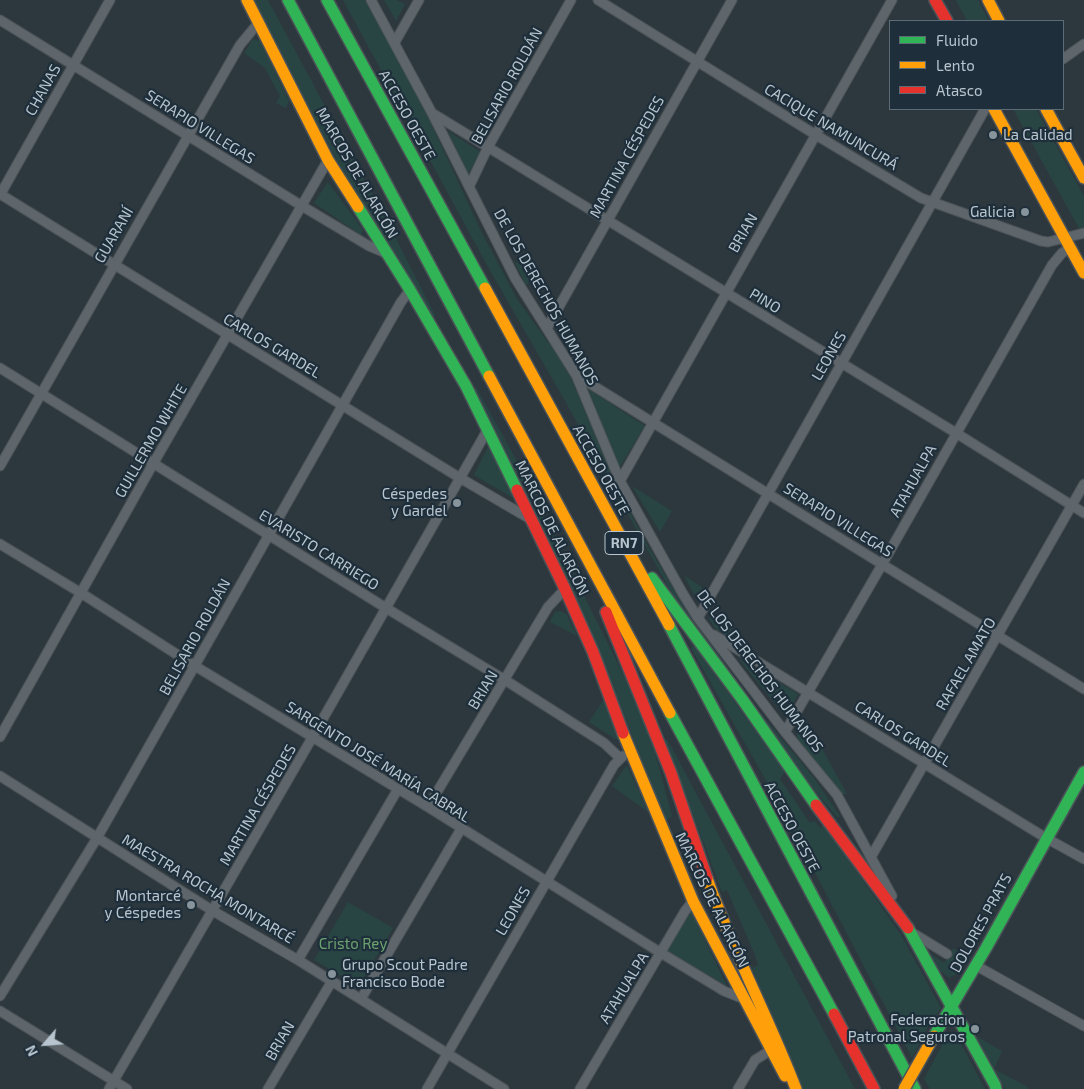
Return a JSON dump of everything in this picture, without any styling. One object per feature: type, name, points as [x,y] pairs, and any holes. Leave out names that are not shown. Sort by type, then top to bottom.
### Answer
[{"type":"main road","name":"MARCOS DE ALARCÓN","points":[[247,0],[328,160],[410,290],[466,386],[488,429],[565,589],[593,652],[625,755],[693,901],[792,1089]]},
{"type":"main road","name":"RN7","points":[[288,0],[585,556],[874,1089]]},
{"type":"main road","name":"ACCESO OESTE","points":[[327,0],[620,534],[915,1089]]},
{"type":"main road","points":[[935,0],[946,20]]},
{"type":"main road","points":[[988,0],[998,20]]},
{"type":"main road","points":[[995,110],[1084,273]]},
{"type":"main road","points":[[1047,110],[1084,178]]},
{"type":"main road","points":[[620,534],[742,699],[819,810],[910,930]]},
{"type":"main road","points":[[585,556],[618,645],[652,722],[717,906],[779,1044],[796,1089]]},
{"type":"main road","name":"DOLORES PRATS","points":[[904,1089],[1084,772]]},
{"type":"main road","name":"DE LOS DERECHOS HUMANOS","points":[[910,930],[996,1088]]},
{"type":"street","name":"CHANAS","points":[[0,194],[110,0]]},
{"type":"street","name":"DE LOS DERECHOS HUMANOS","points":[[371,0],[432,113],[515,278],[576,375],[620,481],[678,586],[698,618],[785,732],[837,795],[910,930]]},
{"type":"street","points":[[395,42],[419,0]]},
{"type":"street","name":"BELISARIO ROLDÁN","points":[[469,187],[488,147],[571,0]]},
{"type":"street","name":"CACIQUE NAMUNCURÁ","points":[[598,0],[816,135],[932,203],[1041,241],[1067,243],[1084,233]]},
{"type":"street","name":"MARTINA CÉSPEDES","points":[[547,328],[732,0]]},
{"type":"street","name":"BRIAN","points":[[620,481],[892,0]]},
{"type":"street","name":"SERAPIO VILLEGAS","points":[[0,20],[302,206],[369,246],[388,254]]},
{"type":"street","name":"GUARANÍ","points":[[0,466],[240,45],[259,22]]},
{"type":"street","points":[[1064,58],[1084,44]]},
{"type":"street","name":"LEONES","points":[[698,618],[984,110]]},
{"type":"street","name":"PINO","points":[[432,113],[956,433],[1084,514]]},
{"type":"street","name":"GUILLERMO WHITE","points":[[0,737],[153,464],[328,160]]},
{"type":"street","name":"CARLOS GARDEL","points":[[0,194],[228,336],[532,520]]},
{"type":"street","name":"ATAHUALPA","points":[[785,732],[1052,265],[1062,253],[1067,243]]},
{"type":"street","name":"BELISARIO ROLDÁN","points":[[0,996],[97,838],[401,302],[410,290]]},
{"type":"street","name":"EVARISTO CARRIEGO","points":[[0,368],[625,755]]},
{"type":"street","name":"SERAPIO VILLEGAS","points":[[576,375],[1084,689]]},
{"type":"street","name":"MARTINA CÉSPEDES","points":[[109,1089],[488,429]]},
{"type":"street","name":"RAFAEL AMATO","points":[[871,857],[1084,484]]},
{"type":"street","name":"SARGENTO JOSÉ MARÍA CABRAL","points":[[0,544],[661,953],[724,991],[744,999]]},
{"type":"street","name":"BRIAN","points":[[428,808],[548,607],[565,589]]},
{"type":"street","name":"CARLOS GARDEL","points":[[709,632],[1046,838],[1084,859]]},
{"type":"street","name":"LEONES","points":[[427,1089],[614,765],[625,755]]},
{"type":"street","name":"MAESTRA ROCHA MONTARCÉ","points":[[0,776],[504,1089]]},
{"type":"street","points":[[298,960],[398,789]]},
{"type":"street","points":[[361,999],[461,829]]},
{"type":"street","name":"ATAHUALPA","points":[[580,1089],[693,901]]},
{"type":"street","points":[[910,930],[948,954]]},
{"type":"street","points":[[975,965],[1084,1026]]},
{"type":"street","name":"BRIAN","points":[[268,1089],[332,981]]},
{"type":"street","points":[[0,1011],[127,1089]]},
{"type":"street","points":[[738,1089],[755,1060],[771,1050]]},
{"type":"green space","points":[[253,0],[268,0],[391,229],[435,315],[433,318],[338,163]]},
{"type":"green space","points":[[343,0],[365,0],[415,89],[482,233],[517,299],[558,356],[571,378],[615,483],[644,539],[681,601],[754,705],[814,778],[840,816],[838,818],[794,767],[671,592],[488,267]]},
{"type":"green space","points":[[384,0],[397,0],[405,4],[396,21]]},
{"type":"green space","points":[[956,0],[978,0],[988,20],[966,20]]},
{"type":"green space","points":[[253,39],[260,41],[289,101],[286,108],[276,103],[280,96],[265,68],[244,53]]},
{"type":"green space","points":[[1014,110],[1037,110],[1084,196],[1084,230],[1081,232]]},
{"type":"green space","points":[[448,131],[482,153],[468,174]]},
{"type":"green space","points":[[328,182],[363,230],[361,235],[314,203]]},
{"type":"green space","points":[[514,261],[535,273],[526,286]]},
{"type":"green space","points":[[476,387],[513,454],[633,694],[654,748],[672,816],[666,821],[620,705],[540,519],[474,390]]},
{"type":"green space","points":[[588,389],[645,426],[619,468]]},
{"type":"green space","points":[[490,443],[513,498],[474,475]]},
{"type":"green space","points":[[632,486],[672,511],[660,532]]},
{"type":"green space","points":[[684,575],[703,588],[699,595],[693,593]]},
{"type":"green space","points":[[561,611],[566,614],[577,636],[550,622],[555,612]]},
{"type":"green space","points":[[711,612],[733,627],[727,637],[714,627],[709,618]]},
{"type":"green space","points":[[694,646],[785,771],[780,779],[810,823],[815,821],[820,828],[824,825],[901,935],[941,1008],[929,1024],[912,1058],[777,800],[691,648]]},
{"type":"green space","points":[[738,658],[798,694],[786,717]]},
{"type":"green space","points":[[604,699],[619,739],[617,740],[589,722]]},
{"type":"green space","points":[[805,718],[847,794],[839,794],[798,740],[797,731]]},
{"type":"green space","points":[[667,739],[855,1089],[801,1089],[752,968],[758,965],[755,955],[727,890],[722,892],[665,741]]},
{"type":"green space","points":[[627,765],[648,812],[612,786]]},
{"type":"green space","name":"Cristo Rey","points":[[348,902],[393,928],[359,986],[314,960]]},
{"type":"green space","points":[[691,911],[727,986],[666,950]]},
{"type":"green space","points":[[953,948],[968,958],[960,972],[949,978],[940,971],[929,953],[944,963]]},
{"type":"green space","points":[[976,1036],[1002,1051],[994,1069]]},
{"type":"green space","points":[[953,1042],[961,1044],[985,1089],[930,1089],[924,1079],[943,1043]]},
{"type":"green space","points":[[994,1069],[1028,1087],[1027,1089],[1005,1089]]},
{"type":"traffic: fast","points":[[288,0],[489,376]]},
{"type":"traffic: fast","points":[[327,0],[485,288]]},
{"type":"traffic: fast","points":[[358,207],[410,290],[466,386],[517,490]]},
{"type":"traffic: fast","points":[[652,578],[742,699],[816,805]]},
{"type":"traffic: fast","points":[[669,625],[915,1089]]},
{"type":"traffic: fast","points":[[670,713],[834,1014]]},
{"type":"traffic: fast","points":[[934,1036],[986,948],[1084,772]]},
{"type":"traffic: fast","points":[[908,928],[995,1085]]},
{"type":"traffic: fast","points":[[995,1085],[996,1089]]},
{"type":"traffic: slow","points":[[247,0],[328,160],[358,207]]},
{"type":"traffic: slow","points":[[988,0],[998,20]]},
{"type":"traffic: slow","points":[[995,110],[1084,273]]},
{"type":"traffic: slow","points":[[1047,110],[1084,178]]},
{"type":"traffic: slow","points":[[485,288],[669,625]]},
{"type":"traffic: slow","points":[[489,376],[670,713]]},
{"type":"traffic: slow","points":[[623,733],[693,901],[785,1076]]},
{"type":"traffic: slow","points":[[707,878],[796,1089]]},
{"type":"traffic: slow","points":[[904,1089],[934,1036]]},
{"type":"traffic: jam","points":[[935,0],[946,20]]},
{"type":"traffic: jam","points":[[517,490],[593,652],[623,733]]},
{"type":"traffic: jam","points":[[606,612],[671,773],[707,878]]},
{"type":"traffic: jam","points":[[816,805],[908,928]]},
{"type":"traffic: jam","points":[[834,1014],[874,1089]]},
{"type":"place","name":"La Calidad","points":[[993,135]]},
{"type":"place","name":"Galicia","points":[[1025,212]]},
{"type":"place","name":"Céspedes y Gardel","points":[[457,503]]},
{"type":"place","name":"Montarcé y Céspedes","points":[[191,905]]},
{"type":"place","name":"Grupo Scout Padre Francisco Bode","points":[[332,974]]},
{"type":"place","name":"Federacion Patronal Seguros","points":[[975,1029]]}]
